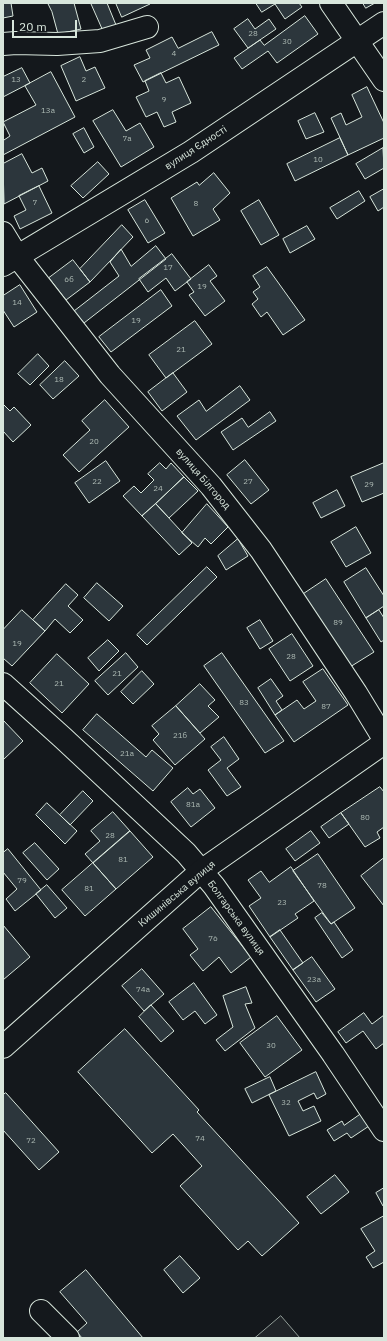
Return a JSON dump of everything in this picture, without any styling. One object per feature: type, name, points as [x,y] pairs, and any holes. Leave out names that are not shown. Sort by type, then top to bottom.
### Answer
[{"type":"street","points":[[331,3],[384,80]]},
{"type":"street","name":"вулиця Єдності","points":[[10,260],[191,152],[384,23]]},
{"type":"street","points":[[3,44],[57,44],[100,41],[147,26]]},
{"type":"street","name":"вулиця Білгород","points":[[3,233],[10,260],[110,375],[211,486],[260,550],[356,693],[384,740]]},
{"type":"street","name":"Болгарська вулиця","points":[[3,684],[180,847],[214,886],[384,1130]]},
{"type":"street","name":"Кишинівська вулиця","points":[[3,1047],[201,871],[384,743]]},
{"type":"street","points":[[41,1311],[68,1338]]},
{"type":"shaded area","points":[[281,1316],[300,1338],[255,1338]]},
{"type":"building","points":[[3,3],[11,3],[13,16],[3,18]]},
{"type":"building","points":[[48,3],[74,3],[81,29],[58,34]]},
{"type":"building","points":[[91,3],[107,3],[116,25],[103,30]]},
{"type":"building","points":[[116,3],[149,3],[150,4],[122,17]]},
{"type":"building","points":[[256,3],[299,3],[302,7],[285,19],[275,4],[262,12]]},
{"type":"building","points":[[363,3],[375,3],[366,8]]},
{"type":"building","points":[[305,16],[318,34],[277,63],[268,51],[242,69],[234,58],[260,40],[264,45]]},
{"type":"building","points":[[248,19],[255,29],[269,19],[276,29],[248,48],[234,29]]},
{"type":"building","points":[[212,32],[219,45],[143,82],[134,65],[150,58],[146,50],[172,37],[178,48]]},
{"type":"building","points":[[80,57],[86,71],[95,67],[105,88],[76,101],[61,66]]},
{"type":"building","points":[[22,68],[30,83],[3,97],[3,77]]},
{"type":"building","points":[[51,72],[75,117],[3,155],[3,138],[4,140],[10,136],[3,122],[36,105],[25,86]]},
{"type":"building","points":[[161,73],[166,83],[179,77],[191,103],[172,112],[176,122],[164,127],[157,112],[146,117],[136,97],[149,91],[145,81]]},
{"type":"building","points":[[367,87],[384,123],[384,138],[348,155],[331,118],[341,113],[346,125],[362,117],[352,95]]},
{"type":"building","points":[[113,110],[126,131],[140,123],[154,147],[121,167],[93,121]]},
{"type":"building","points":[[315,113],[324,132],[306,139],[298,121]]},
{"type":"building","points":[[84,128],[94,147],[84,153],[73,134]]},
{"type":"building","points":[[340,138],[348,155],[295,181],[287,164]]},
{"type":"building","points":[[383,148],[384,168],[365,179],[356,164]]},
{"type":"building","points":[[22,154],[32,173],[42,168],[48,181],[4,204],[3,164]]},
{"type":"building","points":[[98,162],[109,174],[83,198],[71,186]]},
{"type":"building","points":[[214,173],[230,193],[213,209],[220,220],[193,236],[171,198],[197,182],[199,185]]},
{"type":"building","points":[[39,186],[52,213],[20,229],[14,216],[26,210],[19,196]]},
{"type":"building","points":[[384,189],[384,207],[378,211],[370,197]]},
{"type":"building","points":[[359,191],[365,201],[337,219],[330,208]]},
{"type":"building","points":[[145,200],[165,233],[148,243],[128,210]]},
{"type":"building","points":[[259,200],[279,235],[261,245],[241,211]]},
{"type":"building","points":[[122,225],[133,237],[90,282],[80,269]]},
{"type":"building","points":[[307,226],[315,239],[290,253],[283,239]]},
{"type":"building","points":[[156,246],[166,259],[84,323],[74,311],[119,276],[110,262],[121,249],[131,266]]},
{"type":"building","points":[[172,254],[191,279],[175,291],[166,278],[148,292],[139,279]]},
{"type":"building","points":[[73,260],[90,282],[66,300],[49,278]]},
{"type":"building","points":[[209,265],[217,276],[210,281],[225,301],[205,316],[189,295],[194,292],[187,282]]},
{"type":"building","points":[[267,267],[305,320],[283,335],[267,312],[261,317],[252,304],[258,299],[253,292],[260,287],[253,276]]},
{"type":"building","points":[[20,285],[37,312],[14,327],[3,310],[3,296]]},
{"type":"building","points":[[161,290],[172,306],[111,352],[99,337]]},
{"type":"building","points":[[195,321],[212,344],[166,378],[149,355]]},
{"type":"building","points":[[38,354],[49,366],[30,385],[18,374]]},
{"type":"building","points":[[65,361],[79,376],[53,399],[40,385]]},
{"type":"building","points":[[173,373],[187,392],[162,411],[148,392]]},
{"type":"building","points":[[240,386],[250,400],[196,440],[177,416],[199,400],[206,411]]},
{"type":"building","points":[[105,400],[129,427],[79,472],[63,455],[90,430],[82,421]]},
{"type":"building","points":[[3,404],[10,411],[14,407],[31,425],[13,442],[3,431]]},
{"type":"building","points":[[270,412],[276,421],[233,450],[221,432],[242,418],[248,427]]},
{"type":"building","points":[[245,460],[269,490],[251,504],[227,475]]},
{"type":"building","points":[[106,461],[120,481],[89,503],[75,483]]},
{"type":"building","points":[[160,463],[166,469],[171,463],[184,477],[142,516],[123,496],[134,486],[141,493],[154,480],[148,474]]},
{"type":"building","points":[[384,463],[384,493],[362,502],[351,477]]},
{"type":"building","points":[[184,477],[198,491],[169,518],[156,504]]},
{"type":"building","points":[[337,490],[345,506],[321,518],[313,503]]},
{"type":"building","points":[[156,504],[192,543],[179,555],[142,516]]},
{"type":"building","points":[[207,504],[228,527],[211,544],[205,538],[198,547],[182,533]]},
{"type":"building","points":[[356,527],[371,553],[346,567],[331,542]]},
{"type":"building","points":[[238,539],[248,556],[226,570],[218,556]]},
{"type":"building","points":[[207,567],[217,577],[147,645],[137,635]]},
{"type":"building","points":[[366,568],[384,596],[384,606],[366,618],[344,582]]},
{"type":"building","points":[[326,579],[374,652],[350,667],[302,595]]},
{"type":"building","points":[[97,583],[123,606],[109,621],[84,598]]},
{"type":"building","points":[[66,584],[78,595],[68,606],[83,620],[70,633],[55,619],[45,631],[33,620]]},
{"type":"building","points":[[22,610],[45,631],[12,666],[3,658],[3,630]]},
{"type":"building","points":[[379,610],[384,618],[384,640],[381,642],[366,618]]},
{"type":"building","points":[[260,620],[273,641],[260,649],[247,628]]},
{"type":"building","points":[[292,634],[313,666],[290,681],[269,649]]},
{"type":"building","points":[[108,640],[119,651],[99,671],[88,658]]},
{"type":"building","points":[[126,653],[138,667],[108,695],[95,681]]},
{"type":"building","points":[[222,653],[284,741],[265,753],[204,666]]},
{"type":"building","points":[[57,654],[89,684],[62,713],[30,683]]},
{"type":"building","points":[[323,669],[348,705],[294,742],[275,715],[297,700],[304,709],[316,701],[303,682]]},
{"type":"building","points":[[142,671],[154,684],[133,704],[121,692]]},
{"type":"building","points":[[271,679],[283,696],[276,701],[282,710],[275,715],[258,688]]},
{"type":"building","points":[[200,684],[215,700],[208,706],[219,717],[200,733],[176,706]]},
{"type":"building","points":[[176,706],[205,739],[175,765],[153,740],[159,734],[152,726]]},
{"type":"building","points":[[97,714],[146,757],[152,750],[173,768],[153,791],[83,730]]},
{"type":"building","points":[[3,720],[23,741],[3,760]]},
{"type":"building","points":[[224,737],[239,759],[227,768],[241,787],[227,796],[208,770],[221,760],[211,747]]},
{"type":"building","points":[[380,787],[384,792],[384,827],[377,832],[380,838],[365,847],[341,813]]},
{"type":"building","points":[[188,788],[193,794],[200,789],[215,808],[191,827],[171,802]]},
{"type":"building","points":[[83,791],[93,801],[70,825],[60,815]]},
{"type":"building","points":[[47,803],[77,831],[65,844],[36,815]]},
{"type":"building","points":[[113,812],[130,831],[93,863],[85,854],[100,841],[91,831]]},
{"type":"building","points":[[341,813],[349,824],[329,838],[321,827]]},
{"type":"building","points":[[130,831],[153,857],[116,889],[93,863]]},
{"type":"building","points":[[311,831],[320,843],[295,861],[286,849]]},
{"type":"building","points":[[35,843],[59,869],[47,880],[23,853]]},
{"type":"building","points":[[8,849],[41,890],[15,911],[6,899],[17,889],[3,872],[3,853]]},
{"type":"building","points":[[318,854],[355,908],[331,924],[293,871]]},
{"type":"building","points":[[384,858],[384,906],[361,876]]},
{"type":"building","points":[[93,863],[116,889],[85,916],[62,890]]},
{"type":"building","points":[[291,867],[314,901],[295,914],[298,918],[270,937],[249,906],[261,898],[248,880],[261,871],[269,882]]},
{"type":"building","points":[[47,885],[67,908],[55,918],[36,894]]},
{"type":"building","points":[[211,907],[251,957],[231,973],[219,957],[203,971],[190,955],[198,949],[183,929]]},
{"type":"building","points":[[322,913],[331,924],[334,922],[353,950],[342,958],[315,918]]},
{"type":"building","points":[[3,925],[30,957],[3,980]]},
{"type":"building","points":[[280,930],[303,963],[293,970],[270,937]]},
{"type":"building","points":[[312,957],[335,989],[316,1002],[293,970]]},
{"type":"building","points":[[142,969],[164,994],[144,1011],[122,986]]},
{"type":"building","points":[[194,983],[217,1015],[205,1024],[195,1011],[183,1020],[169,1002]]},
{"type":"building","points":[[246,987],[252,1003],[245,1004],[255,1028],[225,1051],[216,1040],[233,1027],[223,996]]},
{"type":"building","points":[[151,1005],[174,1031],[161,1042],[139,1017]]},
{"type":"building","points":[[364,1013],[372,1024],[384,1015],[384,1043],[376,1049],[363,1031],[346,1043],[338,1032]]},
{"type":"building","points":[[277,1016],[302,1050],[265,1077],[240,1043]]},
{"type":"building","points":[[125,1029],[199,1110],[197,1112],[299,1223],[262,1256],[248,1241],[238,1250],[180,1186],[202,1166],[173,1134],[152,1153],[78,1072]]},
{"type":"building","points":[[316,1072],[326,1094],[317,1099],[314,1093],[298,1101],[303,1111],[314,1106],[321,1121],[289,1136],[269,1095]]},
{"type":"building","points":[[270,1077],[276,1091],[252,1103],[245,1089]]},
{"type":"building","points":[[6,1093],[59,1152],[39,1170],[3,1130],[3,1095]]},
{"type":"building","points":[[361,1114],[369,1126],[351,1138],[347,1133],[334,1141],[327,1130],[342,1121],[344,1125]]},
{"type":"building","points":[[335,1175],[349,1192],[321,1214],[307,1197]]},
{"type":"building","points":[[384,1188],[384,1205],[383,1206],[376,1193]]},
{"type":"building","points":[[384,1216],[384,1262],[373,1268],[366,1257],[375,1251],[361,1229]]},
{"type":"building","points":[[180,1256],[200,1278],[183,1293],[164,1270]]},
{"type":"building","points":[[86,1270],[143,1338],[82,1338],[77,1332],[87,1323],[60,1292]]}]
